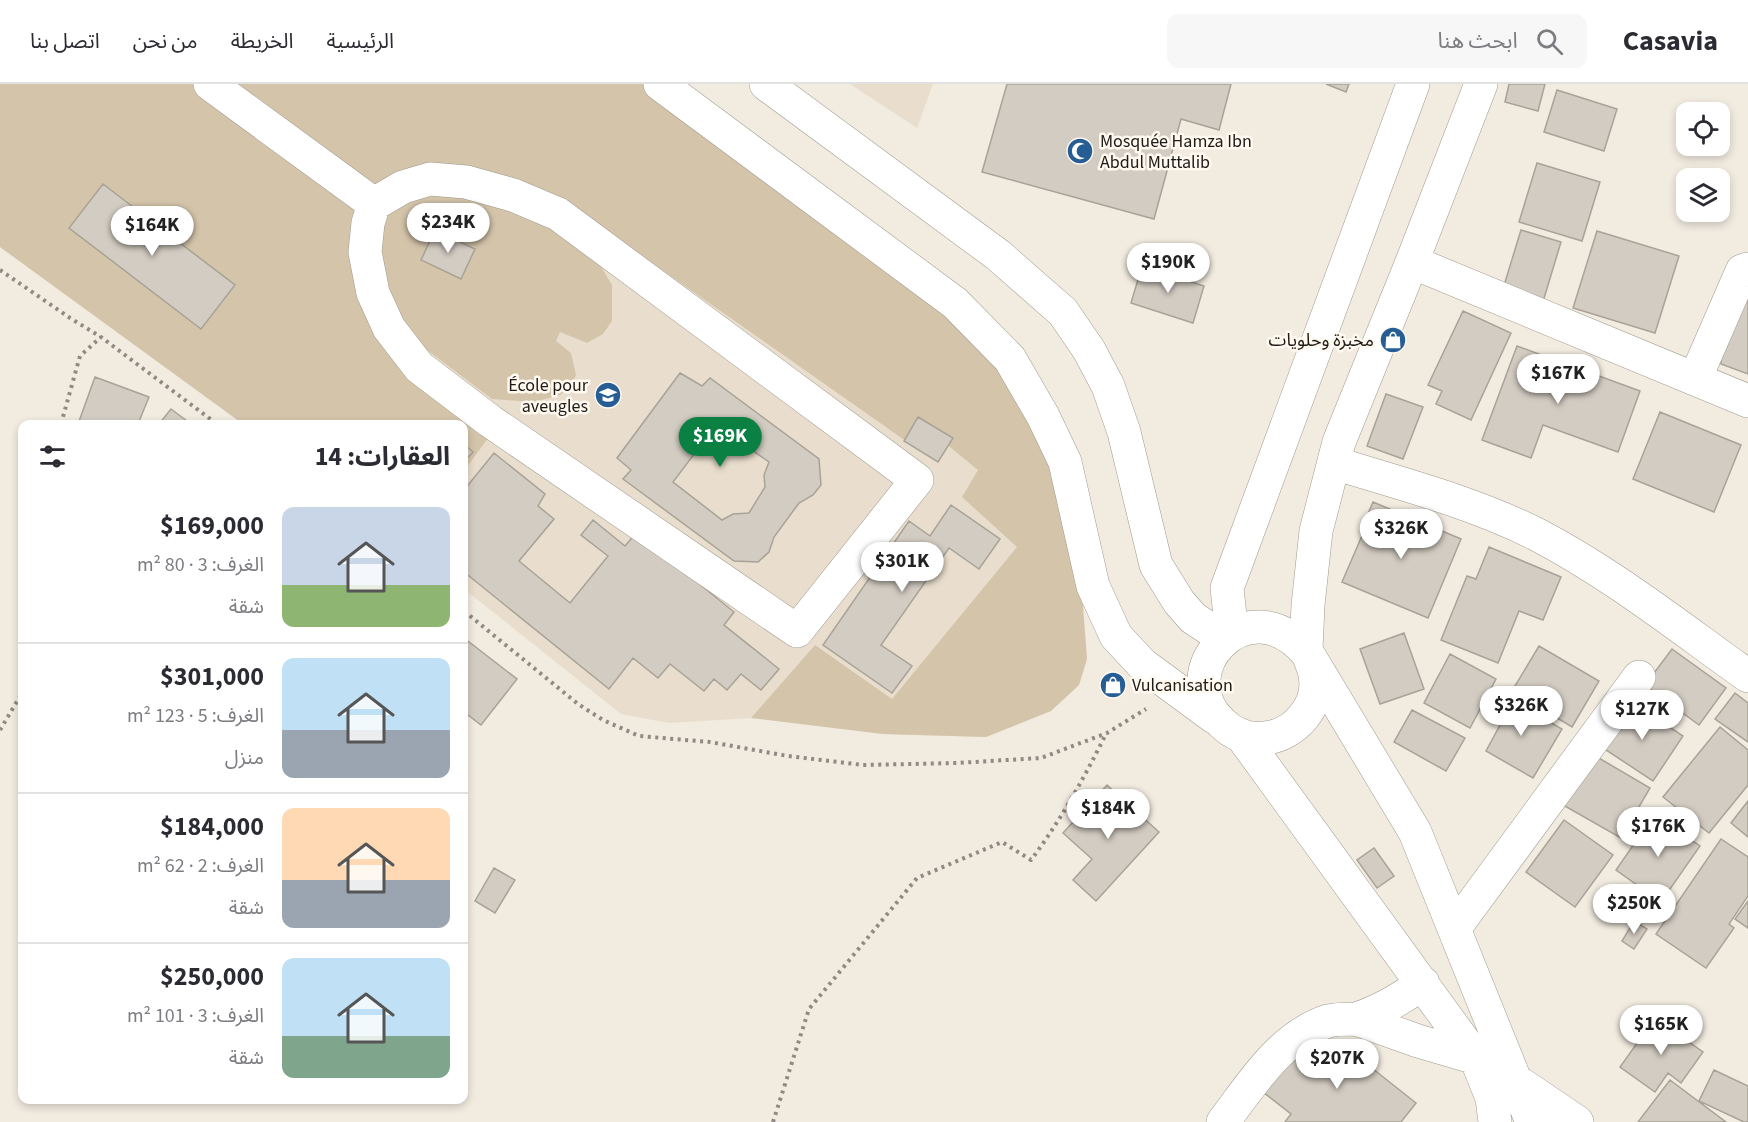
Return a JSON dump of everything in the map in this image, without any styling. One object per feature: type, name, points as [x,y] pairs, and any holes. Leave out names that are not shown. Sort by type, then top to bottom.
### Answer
[{"type":"street","points":[[210,84],[374,204]]},
{"type":"street","points":[[660,84],[955,303],[1010,359],[1043,416],[1065,462],[1093,586],[1116,636],[1142,663],[1229,730],[1260,739],[1271,738],[1290,730],[1299,723],[1311,707],[1315,695],[1316,676],[1307,652],[1308,605],[1316,531],[1339,442],[1412,262],[1480,84]]},
{"type":"street","points":[[766,84],[998,255],[1063,312],[1089,350],[1108,386],[1124,432],[1156,564],[1179,602],[1193,618],[1229,636]]},
{"type":"street","points":[[1229,636],[1227,588],[1413,84]]},
{"type":"street","points":[[439,180],[466,182],[504,192],[558,214],[917,480],[797,632],[490,421],[419,367],[389,328],[373,293],[365,252],[368,223],[374,204],[403,187],[439,180]]},
{"type":"street","points":[[1412,262],[1748,401]]},
{"type":"street","points":[[1695,379],[1742,271],[1748,269]]},
{"type":"street","points":[[1334,463],[1456,500],[1535,534],[1602,572],[1748,676]]},
{"type":"street","points":[[1214,717],[1207,703],[1203,683],[1209,658],[1217,646],[1229,636],[1247,628],[1278,629],[1295,639],[1307,652],[1415,832],[1532,1122]]},
{"type":"street","points":[[1454,929],[1639,677]]},
{"type":"street","points":[[1241,735],[1476,1059],[1492,1098],[1495,1122]]},
{"type":"street","points":[[1223,1122],[1265,1066],[1301,1035],[1329,1021],[1356,1019],[1375,1013],[1399,1001],[1423,983]]},
{"type":"street","points":[[1356,1019],[1476,1059]]},
{"type":"street","points":[[1515,1080],[1577,1122]]},
{"type":"path","points":[[0,270],[101,337],[212,420]]},
{"type":"path","points":[[62,420],[80,356],[101,337]]},
{"type":"path","points":[[468,614],[578,704],[603,720],[639,736],[710,741],[788,756],[863,765],[1041,758],[1107,733],[1159,702],[1184,694]]},
{"type":"path","points":[[0,730],[18,700]]},
{"type":"path","points":[[773,1122],[809,1009],[917,878],[1002,842],[1031,860],[1054,829],[1084,779],[1107,733]]},
{"type":"shaded area","name":"École pour aveugles","points":[[0,84],[929,295],[1087,659],[1079,685],[1051,711],[986,737],[883,734],[751,718],[669,723],[621,714],[468,592],[468,420],[238,420],[0,247]]},
{"type":"shaded area","name":"École pour aveugles","points":[[0,84],[647,84],[929,295],[995,365],[1035,430],[1066,495],[1082,592],[1087,659],[1079,685],[1051,711],[986,737],[883,734],[751,718],[815,645],[892,699],[1017,547],[962,497],[978,470],[928,429],[910,444],[561,199],[612,285],[612,321],[603,334],[587,343],[560,332],[556,341],[571,353],[576,375],[571,386],[560,395],[534,402],[492,399],[427,350],[414,368],[494,430],[468,466],[468,420],[238,420],[0,247]]},
{"type":"shaded area","points":[[850,84],[933,84],[917,128]]},
{"type":"building","name":"Mosquée Hamza Ibn Abdul Muttalib","points":[[1007,84],[1231,84],[1219,130],[1181,119],[1154,219],[982,172]]},
{"type":"building","points":[[1326,84],[1349,84],[1346,92]]},
{"type":"building","points":[[1509,84],[1545,84],[1538,111],[1505,102]]},
{"type":"building","points":[[1557,90],[1617,109],[1604,151],[1544,132]]},
{"type":"building","points":[[1537,163],[1600,182],[1582,241],[1519,222]]},
{"type":"building","points":[[103,184],[235,285],[201,329],[69,228]]},
{"type":"building","points":[[435,230],[475,249],[461,279],[421,260]]},
{"type":"building","points":[[1521,230],[1561,242],[1542,305],[1502,292]]},
{"type":"building","points":[[1597,231],[1679,256],[1655,333],[1573,308]]},
{"type":"building","points":[[1142,266],[1204,286],[1193,323],[1131,303]]},
{"type":"building","points":[[1748,291],[1748,374],[1721,364],[1721,346]]},
{"type":"building","points":[[1463,311],[1511,333],[1471,420],[1436,404],[1442,391],[1428,385]]},
{"type":"building","points":[[1517,346],[1640,391],[1618,452],[1543,425],[1531,458],[1482,440]]},
{"type":"building","points":[[680,373],[702,386],[710,378],[819,459],[821,485],[813,495],[799,503],[774,537],[769,552],[758,562],[734,561],[623,479],[631,470],[617,458]],"holes":[[[716,425],[769,462],[764,475],[765,487],[749,513],[733,514],[722,520],[673,482]]]},
{"type":"building","points":[[95,377],[149,397],[140,420],[79,420]]},
{"type":"building","points":[[1386,394],[1423,407],[1403,459],[1367,446]]},
{"type":"building","points":[[171,409],[186,420],[162,420]]},
{"type":"building","points":[[1660,412],[1741,445],[1714,512],[1633,479]]},
{"type":"building","points":[[918,417],[953,438],[938,462],[904,441]]},
{"type":"building","points":[[468,448],[473,452],[468,458]]},
{"type":"building","points":[[494,453],[545,494],[538,506],[554,519],[519,561],[570,603],[608,556],[581,535],[593,520],[625,546],[636,533],[734,612],[724,625],[779,669],[761,690],[741,674],[727,690],[714,679],[704,691],[670,664],[658,678],[633,658],[609,689],[468,575],[468,485]]},
{"type":"building","points":[[1373,502],[1461,539],[1428,618],[1342,582],[1364,531],[1361,530]]},
{"type":"building","points":[[951,505],[1000,539],[979,569],[949,548],[881,645],[912,666],[892,693],[823,645],[909,521],[930,536]]},
{"type":"building","points":[[1489,547],[1561,577],[1543,620],[1519,611],[1498,663],[1441,640],[1467,576],[1476,579]]},
{"type":"building","points":[[1404,633],[1424,689],[1380,704],[1360,649]]},
{"type":"building","points":[[468,641],[517,679],[481,725],[468,715]]},
{"type":"building","points":[[1539,646],[1599,681],[1572,727],[1512,691]]},
{"type":"building","points":[[1672,649],[1726,688],[1699,725],[1645,685]]},
{"type":"building","points":[[1450,654],[1496,679],[1470,728],[1424,703]]},
{"type":"building","points":[[1735,693],[1748,703],[1748,742],[1715,719]]},
{"type":"building","points":[[1502,695],[1562,729],[1533,778],[1486,751],[1500,725],[1489,718]]},
{"type":"building","points":[[1630,701],[1683,736],[1653,781],[1600,746]]},
{"type":"building","points":[[1412,710],[1465,738],[1446,771],[1394,742]]},
{"type":"building","points":[[1720,727],[1748,750],[1748,785],[1709,833],[1663,797]]},
{"type":"building","points":[[1592,754],[1650,788],[1621,838],[1563,805]]},
{"type":"building","points":[[1107,785],[1159,832],[1096,901],[1073,880],[1092,859],[1063,833]]},
{"type":"building","points":[[1748,801],[1748,837],[1731,823]]},
{"type":"building","points":[[1654,815],[1700,846],[1661,902],[1616,870]]},
{"type":"building","points":[[1564,820],[1613,855],[1575,907],[1526,872]]},
{"type":"building","points":[[1721,839],[1748,857],[1748,896],[1729,924],[1734,928],[1706,968],[1656,934]]},
{"type":"building","points":[[1374,848],[1394,876],[1377,888],[1357,860]]},
{"type":"building","points":[[494,868],[515,880],[495,913],[475,901]]},
{"type":"building","points":[[1748,901],[1748,928],[1735,919]]},
{"type":"building","points":[[1634,921],[1647,929],[1634,949],[1622,941]]},
{"type":"building","points":[[1655,1018],[1703,1052],[1681,1083],[1668,1073],[1655,1092],[1620,1067]]},
{"type":"building","points":[[1339,1042],[1416,1103],[1401,1122],[1285,1122],[1291,1114],[1263,1092],[1298,1047],[1320,1065]]},
{"type":"building","points":[[1714,1070],[1748,1086],[1748,1122],[1699,1101]]},
{"type":"building","points":[[1670,1080],[1726,1122],[1638,1122]]},
{"type":"place","name":"Mosquée Hamza Ibn Abdul Muttalib","points":[[1080,151]]},
{"type":"place","name":"مخبزة وحلويات","points":[[1393,340]]},
{"type":"place","name":"École pour aveugles","points":[[608,395]]},
{"type":"place","name":"Vulcanisation","points":[[1113,685]]}]
